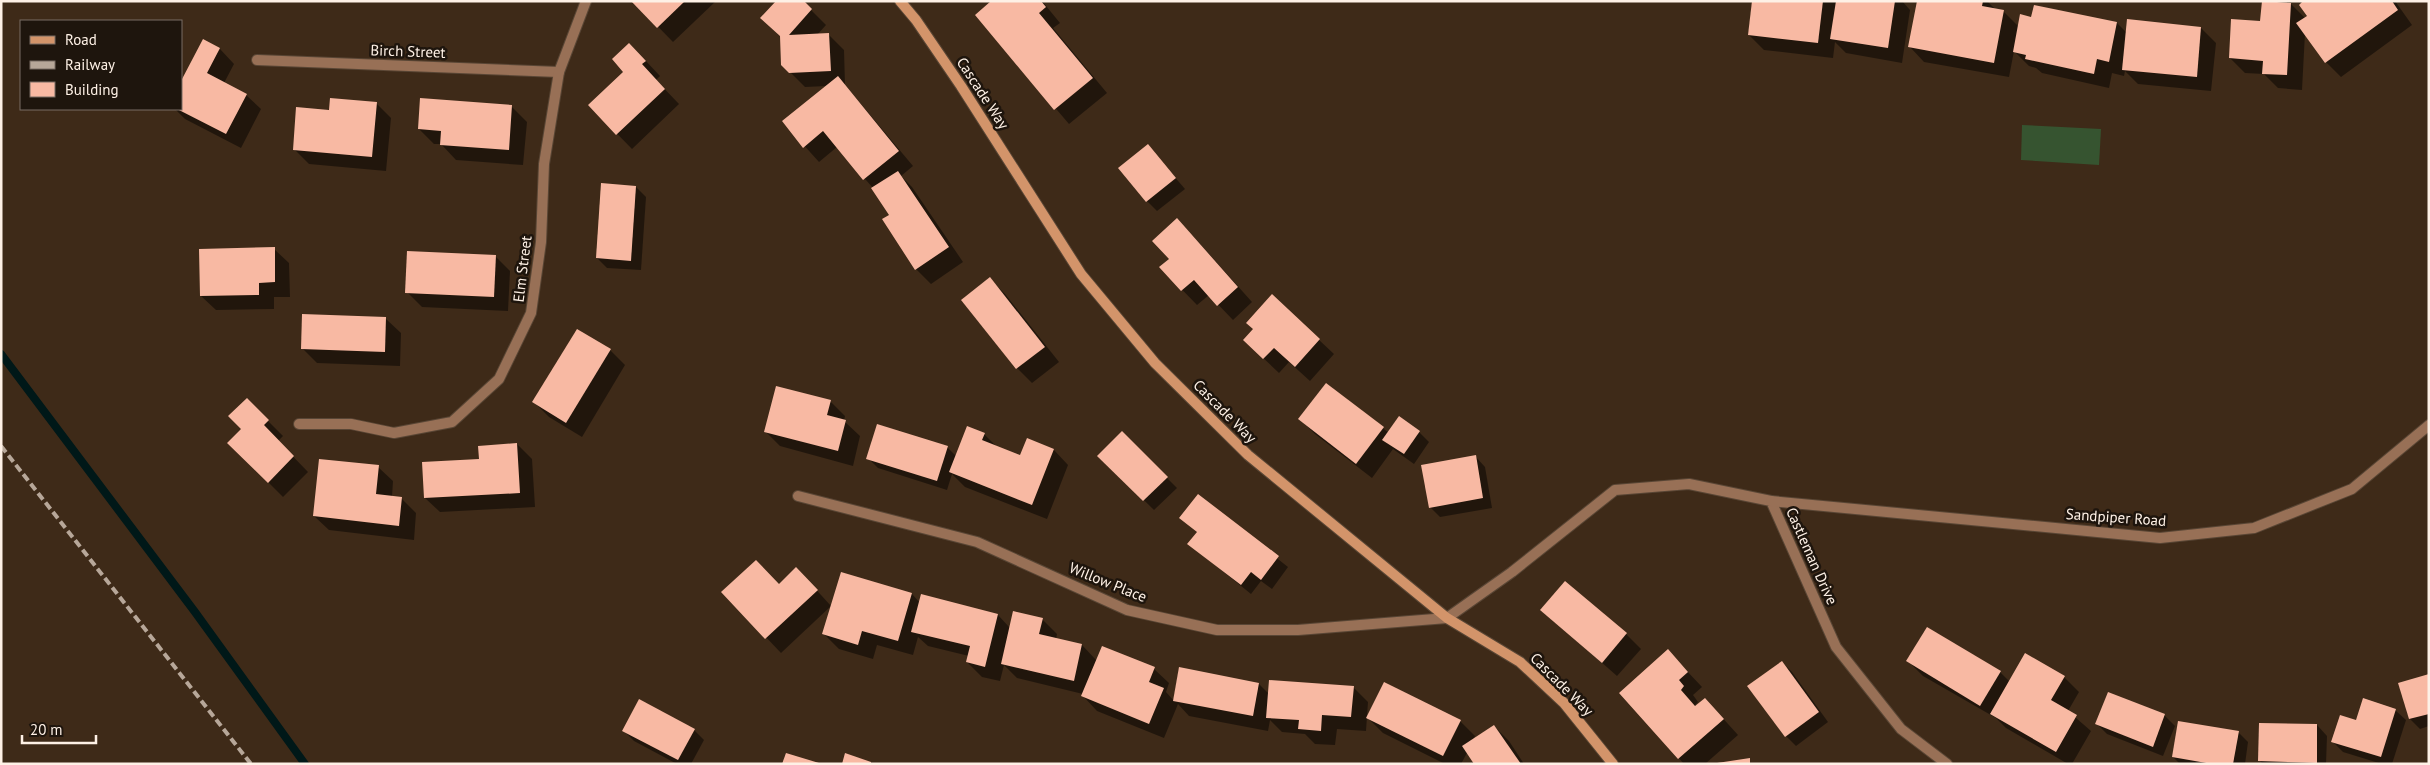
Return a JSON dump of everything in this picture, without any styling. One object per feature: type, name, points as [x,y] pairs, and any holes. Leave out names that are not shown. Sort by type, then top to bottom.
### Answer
[{"type":"street","name":"Elm Street","points":[[299,424],[351,424],[394,433],[452,422],[499,379],[531,313],[541,242],[544,164],[559,72],[586,1]]},
{"type":"street","name":"Cascade Way","points":[[900,1],[916,20],[962,86],[1082,274],[1156,363],[1248,455],[1447,618],[1520,662],[1564,703],[1613,764]]},
{"type":"street","name":"Birch Street","points":[[257,60],[559,72]]},
{"type":"street","name":"Sandpiper Road","points":[[1771,501],[2160,538],[2254,528],[2352,489],[2429,426]]},
{"type":"street","name":"Castleman Drive","points":[[1447,618],[1512,572],[1615,490],[1689,484],[1771,501],[1836,647],[1901,729],[1947,764]]},
{"type":"street","name":"Willow Place","points":[[798,496],[977,542],[1127,610],[1216,630],[1298,630],[1447,618]]},
{"type":"green space","points":[[2022,125],[2101,129],[2099,165],[2021,160]]},
{"type":"building","points":[[631,1],[685,1],[657,28]]},
{"type":"building","points":[[776,1],[804,1],[812,9],[789,35],[829,33],[831,71],[789,73],[781,65],[780,36],[760,18]]},
{"type":"building","points":[[991,1],[1041,1],[1046,7],[1039,13],[1093,78],[1054,110],[975,15]]},
{"type":"building","points":[[1752,1],[1823,1],[1818,43],[1748,35]]},
{"type":"building","points":[[1836,1],[1895,1],[1888,48],[1830,39]]},
{"type":"building","points":[[1917,1],[1983,1],[1982,6],[2004,10],[1994,63],[1908,47]]},
{"type":"building","points":[[2262,1],[2291,3],[2287,75],[2262,74],[2263,61],[2229,58],[2231,19],[2260,21]]},
{"type":"building","points":[[2303,1],[2392,1],[2398,10],[2325,63],[2296,23],[2307,16],[2299,5]]},
{"type":"building","points":[[2034,5],[2117,22],[2109,62],[2097,59],[2094,74],[2025,59],[2026,55],[2013,52],[2020,14],[2031,17]]},
{"type":"building","points":[[2127,19],[2201,27],[2197,77],[2122,70]]},
{"type":"building","points":[[203,39],[220,48],[207,73],[247,94],[226,134],[179,110],[182,110],[182,79]]},
{"type":"building","points":[[629,43],[646,61],[642,64],[665,89],[616,135],[588,105],[623,72],[612,59]]},
{"type":"building","points":[[838,76],[899,151],[863,180],[823,131],[803,148],[782,121]]},
{"type":"building","points":[[330,98],[377,102],[372,157],[293,150],[296,107],[329,110]]},
{"type":"building","points":[[420,98],[512,105],[509,150],[440,145],[441,131],[418,129]]},
{"type":"building","points":[[1148,144],[1176,178],[1146,202],[1118,168]]},
{"type":"building","points":[[898,171],[949,247],[915,270],[882,219],[889,215],[871,188]]},
{"type":"building","points":[[601,183],[636,186],[631,261],[596,258]]},
{"type":"building","points":[[1177,218],[1238,287],[1217,306],[1194,280],[1181,291],[1159,267],[1169,259],[1152,241]]},
{"type":"building","points":[[275,247],[275,282],[259,283],[259,295],[200,296],[199,249]]},
{"type":"building","points":[[407,251],[496,255],[494,297],[405,293]]},
{"type":"building","points":[[990,277],[1045,347],[1016,369],[961,300]]},
{"type":"building","points":[[1272,294],[1320,339],[1295,367],[1274,348],[1263,359],[1243,340],[1253,329],[1246,323]]},
{"type":"building","points":[[302,314],[386,317],[385,352],[301,349]]},
{"type":"building","points":[[577,329],[611,349],[566,423],[532,402]]},
{"type":"building","points":[[1326,383],[1384,427],[1356,464],[1298,419]]},
{"type":"building","points":[[776,386],[831,400],[827,415],[846,420],[838,451],[764,432]]},
{"type":"building","points":[[247,398],[269,420],[264,425],[294,456],[268,483],[227,443],[241,429],[228,416]]},
{"type":"building","points":[[1399,416],[1420,431],[1404,454],[1382,440]]},
{"type":"building","points":[[877,424],[948,446],[937,481],[866,459]]},
{"type":"building","points":[[967,426],[985,433],[982,440],[1020,455],[1027,438],[1054,449],[1032,505],[949,472]]},
{"type":"building","points":[[1122,431],[1168,477],[1143,501],[1097,456]]},
{"type":"building","points":[[517,443],[520,493],[424,498],[422,462],[479,459],[478,446]]},
{"type":"building","points":[[1476,455],[1483,498],[1429,508],[1421,465]]},
{"type":"building","points":[[319,459],[379,465],[376,494],[402,497],[399,526],[313,516]]},
{"type":"building","points":[[1198,494],[1279,556],[1261,580],[1251,572],[1241,585],[1187,544],[1197,532],[1179,518]]},
{"type":"building","points":[[756,560],[779,584],[796,567],[818,590],[765,639],[721,592]]},
{"type":"building","points":[[841,572],[912,593],[898,641],[862,631],[858,645],[822,634]]},
{"type":"building","points":[[1565,581],[1627,633],[1602,663],[1540,610]]},
{"type":"building","points":[[921,594],[998,614],[985,667],[966,662],[970,646],[911,632]]},
{"type":"building","points":[[1013,611],[1043,618],[1039,634],[1082,644],[1074,681],[1001,664]]},
{"type":"building","points":[[1927,627],[2001,671],[1980,706],[1906,661]]},
{"type":"building","points":[[1102,646],[1155,667],[1149,682],[1164,688],[1149,724],[1081,696]]},
{"type":"building","points":[[1668,649],[1688,672],[1679,680],[1684,686],[1681,690],[1695,706],[1705,698],[1724,719],[1678,759],[1619,693]]},
{"type":"building","points":[[2025,653],[2065,676],[2051,700],[2077,715],[2056,752],[1990,714]]},
{"type":"building","points":[[1782,661],[1819,712],[1785,737],[1747,686]]},
{"type":"building","points":[[1179,667],[1259,683],[1253,716],[1173,701]]},
{"type":"building","points":[[2429,674],[2429,714],[2409,719],[2398,683]]},
{"type":"building","points":[[1269,680],[1354,686],[1351,717],[1322,715],[1321,731],[1298,729],[1299,720],[1266,718]]},
{"type":"building","points":[[1384,682],[1461,720],[1443,756],[1366,718]]},
{"type":"building","points":[[2108,692],[2165,714],[2153,747],[2095,724]]},
{"type":"building","points":[[2363,698],[2396,709],[2381,757],[2331,742],[2340,715],[2356,720]]},
{"type":"building","points":[[639,699],[695,729],[678,760],[622,731]]},
{"type":"building","points":[[2178,721],[2239,731],[2233,764],[2212,764],[2172,757]]},
{"type":"building","points":[[2259,723],[2317,724],[2317,763],[2258,761]]},
{"type":"building","points":[[1494,725],[1521,764],[1474,764],[1462,746]]},
{"type":"building","points":[[786,753],[819,763],[782,764]]},
{"type":"building","points":[[845,753],[871,762],[871,764],[842,764]]},
{"type":"building","points":[[1750,758],[1750,764],[1717,764],[1717,763]]},
{"type":"waterway","points":[[1,354],[195,612],[305,764]]},
{"type":"railway","points":[[1,446],[251,764]]}]
